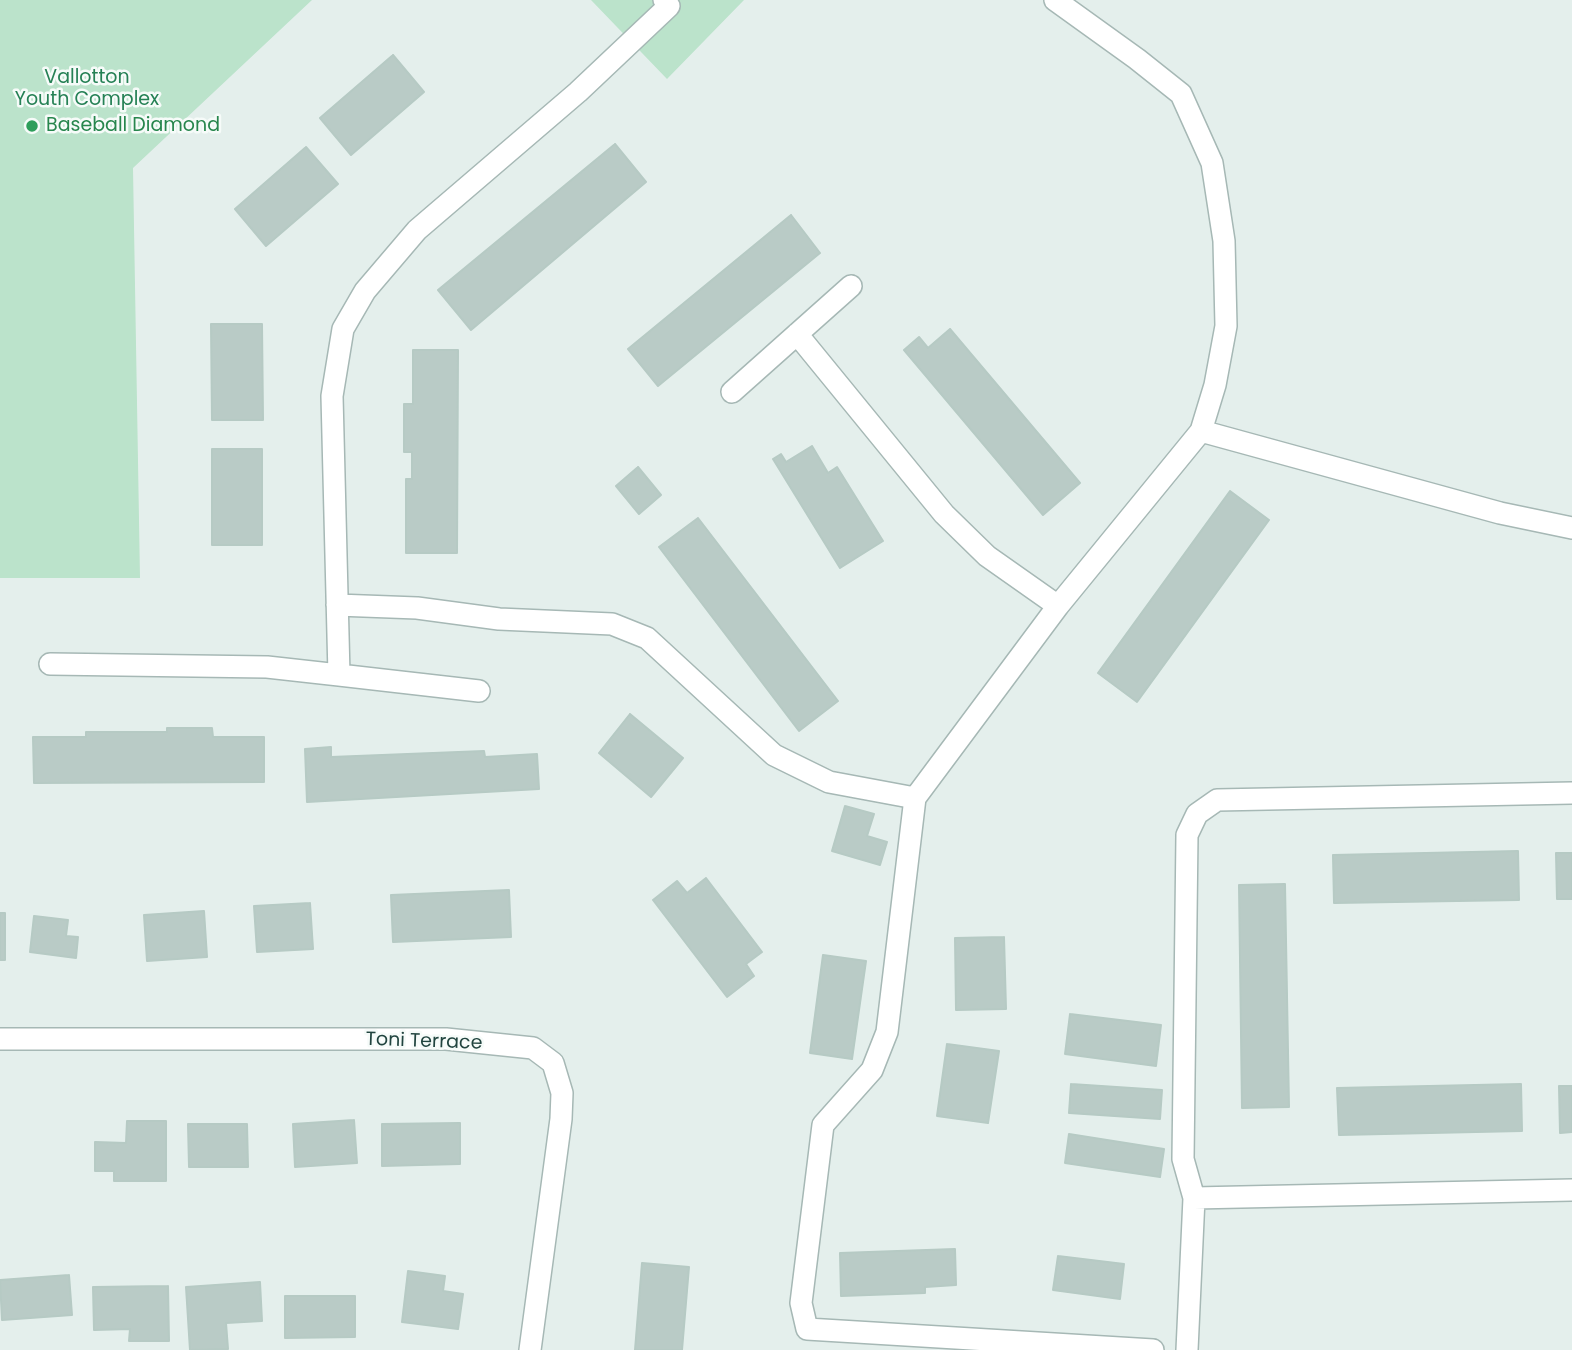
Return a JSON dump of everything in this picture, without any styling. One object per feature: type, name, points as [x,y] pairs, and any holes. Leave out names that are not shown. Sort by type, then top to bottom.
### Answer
[{"type":"street","points":[[1055,0],[1181,94],[1212,163],[1224,241],[1226,326],[1215,385],[1201,431],[1058,606],[915,798],[887,1032],[872,1070],[823,1125],[801,1303],[807,1329],[1053,1347],[1153,1350]]},
{"type":"street","points":[[339,675],[332,396],[343,329],[365,291],[417,230],[578,92],[669,2]]},
{"type":"street","points":[[732,392],[851,286]]},
{"type":"street","points":[[797,334],[944,514],[987,556],[1058,606]]},
{"type":"street","points":[[1201,431],[1500,513],[1572,528]]},
{"type":"street","points":[[337,605],[417,608],[499,619],[612,624],[646,638],[774,755],[829,782],[915,798]]},
{"type":"street","points":[[50,664],[267,667],[479,691]]},
{"type":"street","points":[[1187,1350],[1194,1198],[1184,1159],[1187,835],[1197,814],[1217,800],[1572,793]]},
{"type":"street","name":"Toni Terrace","points":[[0,1039],[446,1039],[533,1048],[552,1063],[562,1093],[560,1132],[530,1350]]},
{"type":"street","points":[[1194,1198],[1572,1191]]},
{"type":"green space","name":"Vallotton Youth Complex","points":[[0,0],[312,0],[133,168],[140,578],[0,578]]},
{"type":"green space","points":[[591,0],[744,0],[667,79]]},
{"type":"building","points":[[393,55],[424,92],[351,155],[320,118]]},
{"type":"building","points":[[615,144],[646,182],[471,330],[438,290]]},
{"type":"building","points":[[306,147],[338,184],[266,246],[235,209]]},
{"type":"building","points":[[791,215],[820,253],[658,386],[628,349]]},
{"type":"building","points":[[211,324],[262,324],[263,420],[212,420]]},
{"type":"building","points":[[950,329],[1080,483],[1043,515],[904,350],[919,337],[928,348]]},
{"type":"building","points":[[413,350],[458,350],[457,553],[406,553],[406,479],[412,479],[412,452],[404,452],[404,404],[413,404]]},
{"type":"building","points":[[812,446],[828,473],[837,467],[883,541],[840,568],[773,459],[781,454],[786,462]]},
{"type":"building","points":[[212,449],[262,449],[262,545],[212,545]]},
{"type":"building","points":[[638,467],[661,495],[639,514],[616,486]]},
{"type":"building","points":[[1230,491],[1269,520],[1137,702],[1098,673]]},
{"type":"building","points":[[698,518],[838,701],[799,731],[659,547]]},
{"type":"building","points":[[630,714],[683,758],[651,797],[599,753]]},
{"type":"building","points":[[167,728],[212,728],[213,737],[264,737],[264,782],[34,783],[33,737],[86,737],[86,732],[167,732]]},
{"type":"building","points":[[331,747],[331,757],[484,751],[485,757],[537,754],[539,789],[307,802],[305,749]]},
{"type":"building","points":[[845,806],[874,814],[867,836],[887,842],[880,865],[832,851]]},
{"type":"building","points":[[1518,851],[1519,900],[1334,903],[1333,855]]},
{"type":"building","points":[[1556,853],[1572,853],[1572,899],[1557,899]]},
{"type":"building","points":[[706,878],[762,952],[746,964],[754,976],[727,997],[653,900],[677,881],[687,893]]},
{"type":"building","points":[[1285,884],[1289,1107],[1242,1108],[1239,885]]},
{"type":"building","points":[[509,890],[511,937],[393,942],[391,895]]},
{"type":"building","points":[[310,903],[313,949],[257,952],[254,906]]},
{"type":"building","points":[[204,911],[207,957],[147,961],[144,915]]},
{"type":"building","points":[[0,913],[5,913],[5,960],[0,960]]},
{"type":"building","points":[[34,916],[68,920],[66,936],[78,937],[76,958],[30,952]]},
{"type":"building","points":[[1004,937],[1006,1009],[956,1010],[955,938]]},
{"type":"building","points":[[823,955],[866,961],[852,1059],[810,1053]]},
{"type":"building","points":[[1070,1014],[1161,1025],[1156,1066],[1065,1054]]},
{"type":"building","points":[[947,1044],[999,1051],[988,1123],[937,1116]]},
{"type":"building","points":[[1071,1084],[1162,1090],[1160,1119],[1069,1113]]},
{"type":"building","points":[[1521,1084],[1522,1131],[1339,1135],[1337,1088]]},
{"type":"building","points":[[1559,1086],[1572,1086],[1572,1132],[1560,1133]]},
{"type":"building","points":[[354,1120],[357,1163],[295,1167],[293,1124]]},
{"type":"building","points":[[127,1121],[166,1121],[166,1181],[114,1181],[114,1171],[95,1171],[95,1142],[126,1143]]},
{"type":"building","points":[[460,1123],[460,1164],[382,1166],[382,1124]]},
{"type":"building","points":[[188,1124],[247,1124],[248,1167],[189,1167]]},
{"type":"building","points":[[1069,1134],[1164,1149],[1160,1177],[1065,1163]]},
{"type":"building","points":[[955,1249],[956,1285],[925,1287],[925,1293],[841,1296],[840,1253]]},
{"type":"building","points":[[1058,1256],[1124,1264],[1120,1299],[1053,1290]]},
{"type":"building","points":[[642,1263],[689,1267],[682,1350],[635,1350]]},
{"type":"building","points":[[408,1271],[445,1276],[443,1291],[463,1294],[458,1329],[402,1322]]},
{"type":"building","points":[[69,1275],[72,1315],[2,1320],[0,1280]]},
{"type":"building","points":[[260,1282],[262,1321],[226,1323],[228,1349],[190,1350],[186,1287]]},
{"type":"building","points":[[168,1286],[169,1341],[129,1341],[130,1329],[94,1330],[93,1287]]},
{"type":"building","points":[[285,1296],[355,1296],[355,1337],[285,1338]]},
{"type":"place","name":"Baseball Diamond","points":[[32,126]]}]
